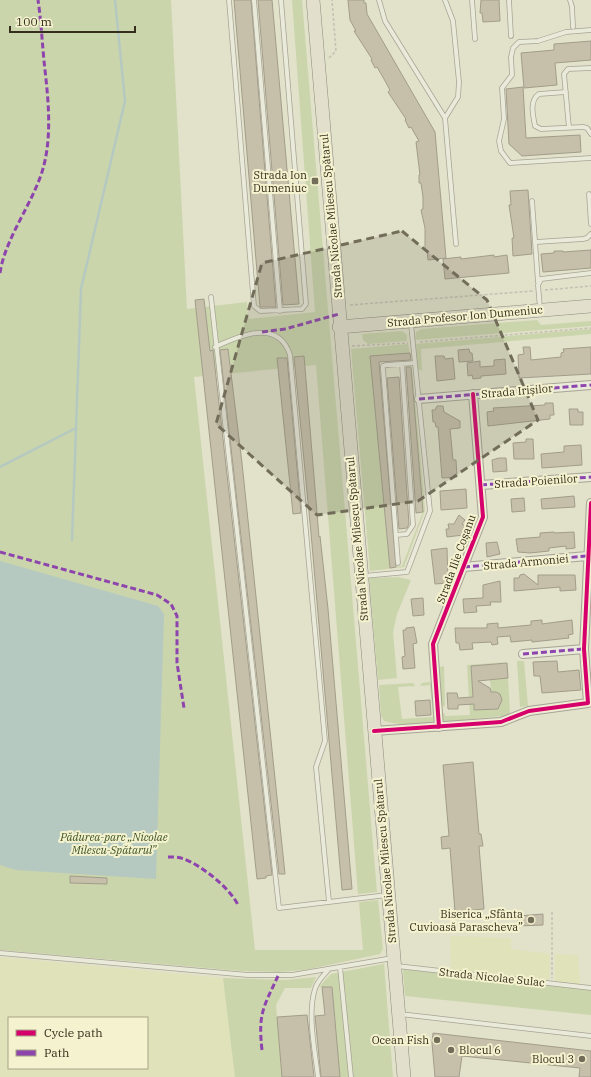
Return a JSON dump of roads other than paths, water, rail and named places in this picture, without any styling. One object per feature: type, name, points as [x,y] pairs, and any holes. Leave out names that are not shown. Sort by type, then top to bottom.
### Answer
[{"type":"main road","name":"Strada Nicolae Milescu Spătarul","points":[[313,0],[339,327],[404,1077]]},
{"type":"main road","name":"Strada Profesor Ion Dumeniuc","points":[[339,327],[591,306]]},
{"type":"street","name":"Strada Irișilor","points":[[419,399],[591,385]]},
{"type":"street","name":"Strada Ilie Coșanu","points":[[439,727],[433,644],[483,517],[473,394]]},
{"type":"street","name":"Strada Poienilor","points":[[481,485],[591,477]]},
{"type":"street","points":[[374,731],[501,722],[529,712],[588,703],[584,649],[591,503]]},
{"type":"street","name":"Strada Armoniei","points":[[464,567],[588,556]]},
{"type":"street","points":[[523,654],[584,649]]},
{"type":"lane","points":[[229,0],[254,306],[260,311],[302,309],[306,304],[281,0]]},
{"type":"lane","points":[[254,0],[280,311]]},
{"type":"lane","points":[[379,0],[385,21],[445,118],[456,244]]},
{"type":"lane","points":[[445,0],[453,21],[459,82],[458,97],[445,118]]},
{"type":"lane","points":[[472,0],[475,39]]},
{"type":"lane","points":[[509,0],[511,36]]},
{"type":"lane","points":[[570,0],[572,7],[573,28]]},
{"type":"lane","points":[[591,30],[561,33],[538,41],[520,42],[514,46],[511,57],[512,74],[503,86],[504,119],[499,144],[501,151],[510,163],[591,158]]},
{"type":"lane","points":[[569,128],[564,74],[566,70],[591,68]]},
{"type":"lane","points":[[566,92],[539,94],[534,99],[533,108],[535,126],[539,128],[583,127],[587,128],[591,134]]},
{"type":"lane","points":[[588,194],[591,224]]},
{"type":"lane","points":[[532,201],[541,310]]},
{"type":"lane","points":[[536,242],[583,239],[587,238],[591,234]]},
{"type":"lane","points":[[538,283],[544,278],[591,273]]},
{"type":"lane","points":[[211,297],[215,347],[279,908],[388,895]]},
{"type":"lane","points":[[361,577],[407,572],[430,511],[411,321]]},
{"type":"lane","points":[[215,347],[248,333],[262,332],[288,346],[290,355],[324,741],[316,767],[329,902]]},
{"type":"lane","points":[[398,563],[383,366],[415,363]]},
{"type":"lane","points":[[396,535],[407,534],[414,525],[402,364]]},
{"type":"lane","name":"Strada Nicolae Sulac","points":[[0,953],[248,975],[292,975],[330,968],[393,962],[591,988]]},
{"type":"lane","points":[[340,967],[352,1077]]},
{"type":"lane","points":[[318,1077],[312,1001],[315,988],[320,979],[330,968]]},
{"type":"lane","points":[[398,1014],[591,1036]]},
{"type":"waterway","points":[[72,540],[81,289],[125,101],[115,0]]},
{"type":"waterway","points":[[0,467],[76,428]]},
{"type":"place","name":"Strada Ion Dumeniuc","points":[[315,181]]},
{"type":"place","name":"Biserica „Sfânta Cuvioasă Parascheva”","points":[[531,920]]},
{"type":"place","name":"Ocean Fish","points":[[437,1040]]},
{"type":"place","name":"Blocul 6","points":[[451,1050]]},
{"type":"place","name":"Blocul 3","points":[[582,1059]]},
{"type":"park label","name":"Pădurea-parc „Nicolae Milescu-Spătarul”","points":[[114,843]]}]
